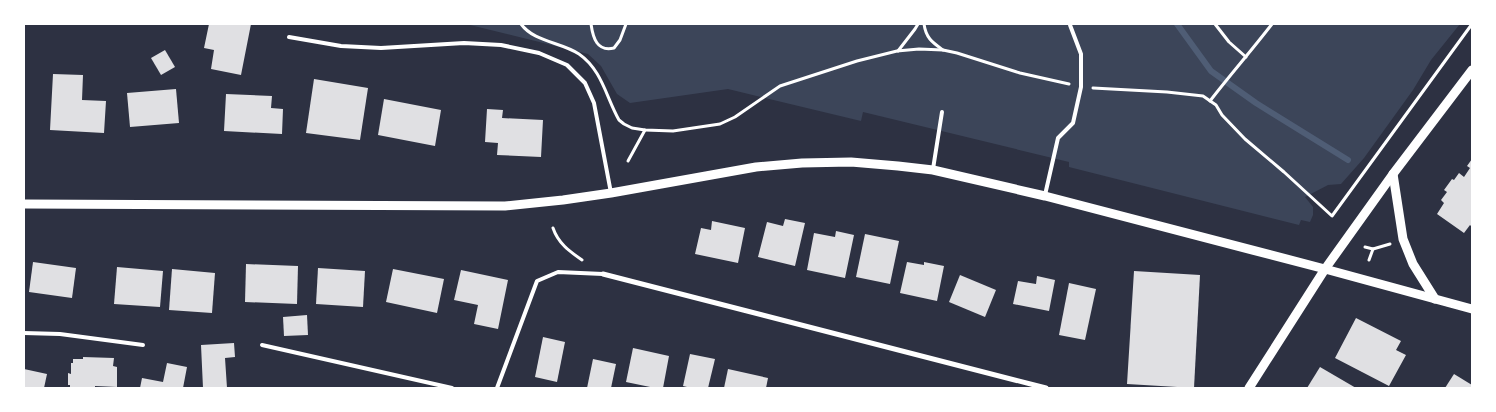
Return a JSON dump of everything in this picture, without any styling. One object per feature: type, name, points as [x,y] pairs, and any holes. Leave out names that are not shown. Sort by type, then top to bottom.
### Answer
[{"type":"street","points":[[1249,388],[1324,269],[1472,70]]},
{"type":"street","points":[[24,204],[505,206],[611,193],[756,167],[802,163],[851,162],[932,170],[1045,196],[1472,309]]},
{"type":"street","points":[[1393,174],[1403,239],[1413,264],[1435,299]]},
{"type":"street","points":[[603,274],[1046,388]]},
{"type":"lane","points":[[1045,196],[1058,138],[1072,123],[1081,87],[1080,54],[1070,25]]},
{"type":"lane","points":[[290,37],[341,46],[381,48],[464,43],[501,45],[539,53],[567,65],[585,83],[594,103],[611,193]]},
{"type":"lane","points":[[932,170],[942,112]]},
{"type":"lane","points":[[497,388],[537,282],[558,272],[603,274]]},
{"type":"lane","points":[[24,333],[60,334],[143,345]]},
{"type":"lane","points":[[262,345],[452,388]]},
{"type":"path","points":[[591,24],[597,45],[609,50],[614,48],[620,40],[626,24]]},
{"type":"path","points":[[897,51],[918,24]]},
{"type":"path","points":[[924,24],[926,34],[930,40],[943,50]]},
{"type":"path","points":[[1216,24],[1229,42],[1246,57]]},
{"type":"path","points":[[1210,101],[1272,24]]},
{"type":"path","points":[[674,131],[720,124],[735,117],[780,86],[857,61],[897,51],[919,49],[943,50],[1020,73],[1081,87],[1203,96],[1216,105],[1244,139],[1284,172],[1332,216],[1472,24]]},
{"type":"path","points":[[628,161],[645,130]]},
{"type":"path","points":[[553,228],[564,248],[603,274]]},
{"type":"path","points":[[1365,247],[1374,249],[1395,242]]},
{"type":"path","points":[[1369,260],[1374,249]]},
{"type":"shaded area","points":[[466,24],[1460,24],[1431,60],[1413,90],[1364,158],[1341,184],[1328,185],[1305,197],[1313,207],[1313,215],[1310,222],[1301,220],[1299,225],[1069,167],[1069,162],[863,112],[861,121],[728,89],[630,103],[617,94],[601,66],[588,54]]},
{"type":"building","points":[[209,24],[251,24],[241,75],[211,69],[214,50],[204,48]]},
{"type":"building","points":[[165,50],[175,67],[161,75],[151,58]]},
{"type":"building","points":[[53,74],[83,75],[82,100],[106,101],[104,133],[50,130]]},
{"type":"building","points":[[314,79],[368,88],[360,140],[306,133]]},
{"type":"building","points":[[176,89],[179,123],[130,127],[127,93]]},
{"type":"building","points":[[226,94],[272,96],[271,108],[283,109],[282,134],[224,131]]},
{"type":"building","points":[[384,99],[441,110],[435,146],[378,135]]},
{"type":"building","points":[[487,109],[503,110],[502,118],[543,120],[541,157],[497,155],[498,143],[485,142]]},
{"type":"building","points":[[1472,159],[1472,227],[1470,225],[1464,233],[1437,214],[1444,203],[1441,200],[1447,192],[1444,190],[1459,173],[1464,177],[1470,168],[1467,166]]},
{"type":"building","points":[[785,219],[805,223],[795,266],[758,257],[767,222],[783,226]]},
{"type":"building","points":[[712,221],[745,228],[738,263],[695,254],[701,228],[711,230]]},
{"type":"building","points":[[836,231],[854,235],[845,278],[807,270],[814,233],[835,237]]},
{"type":"building","points":[[865,234],[899,241],[890,284],[856,277]]},
{"type":"building","points":[[33,262],[76,268],[72,298],[29,292]]},
{"type":"building","points":[[907,262],[924,265],[924,262],[944,266],[937,301],[900,293]]},
{"type":"building","points":[[246,264],[298,266],[297,304],[245,302]]},
{"type":"building","points":[[117,267],[163,271],[160,307],[114,304]]},
{"type":"building","points":[[318,268],[365,271],[363,307],[316,304]]},
{"type":"building","points":[[172,269],[215,273],[212,313],[169,310]]},
{"type":"building","points":[[393,269],[444,279],[437,313],[386,302]]},
{"type":"building","points":[[461,270],[508,280],[498,329],[474,324],[478,305],[454,300]]},
{"type":"building","points":[[1134,271],[1200,275],[1194,388],[1127,384]]},
{"type":"building","points":[[960,275],[996,290],[985,317],[949,302]]},
{"type":"building","points":[[1037,276],[1055,280],[1049,311],[1013,304],[1018,281],[1036,284]]},
{"type":"building","points":[[1069,283],[1096,289],[1085,340],[1059,335]]},
{"type":"building","points":[[307,315],[308,335],[284,336],[283,317]]},
{"type":"building","points":[[1356,318],[1401,341],[1396,350],[1406,355],[1389,386],[1335,358]]},
{"type":"building","points":[[543,337],[565,342],[557,382],[535,377]]},
{"type":"building","points":[[234,343],[235,357],[225,358],[227,388],[203,388],[201,345]]},
{"type":"building","points":[[633,348],[669,356],[663,388],[626,382]]},
{"type":"building","points":[[690,354],[715,359],[708,388],[683,386]]},
{"type":"building","points":[[83,357],[114,358],[113,366],[117,367],[117,387],[70,388],[70,385],[68,385],[68,373],[71,374],[71,363],[73,363],[73,359],[83,359]]},
{"type":"building","points":[[593,359],[616,364],[611,388],[587,388]]},
{"type":"building","points":[[167,363],[187,367],[183,388],[140,388],[142,378],[163,382]]},
{"type":"building","points":[[1320,367],[1356,388],[1307,388]]},
{"type":"building","points":[[24,369],[47,374],[44,388],[24,388]]},
{"type":"building","points":[[728,369],[768,378],[766,388],[724,388]]},
{"type":"building","points":[[1454,374],[1472,385],[1472,388],[1445,388]]},
{"type":"waterway","points":[[1177,24],[1211,71],[1256,103],[1348,160]]}]
